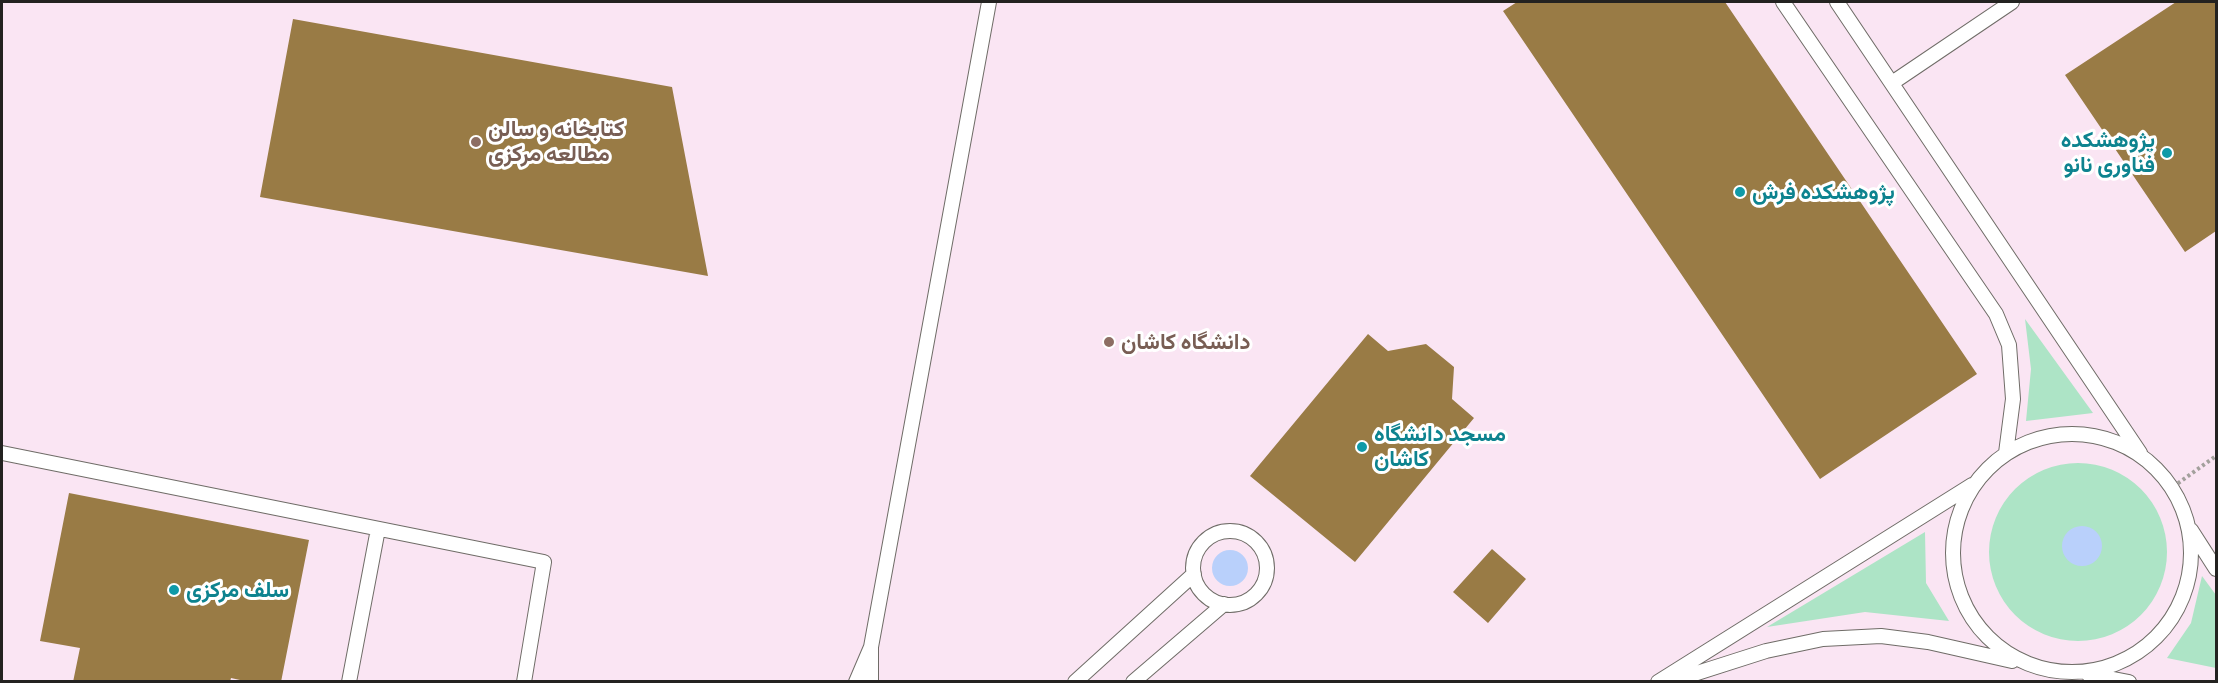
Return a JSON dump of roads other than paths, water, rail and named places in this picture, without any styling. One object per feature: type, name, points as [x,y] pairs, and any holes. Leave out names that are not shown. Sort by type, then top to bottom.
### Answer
[{"type":"lane","points":[[872,681],[871,647],[989,2]]},
{"type":"lane","points":[[1783,2],[1996,314],[2009,345],[2013,399],[2006,453]]},
{"type":"lane","points":[[1837,2],[2140,453],[2173,487],[2191,530],[2217,569]]},
{"type":"lane","points":[[1892,83],[2013,2]]},
{"type":"lane","points":[[1658,681],[1972,485],[2006,453],[2050,435],[2097,435],[2140,453]]},
{"type":"lane","points":[[2,453],[544,562],[524,681]]},
{"type":"lane","points":[[1972,485],[1954,529],[1954,576],[1972,620],[2005,653],[2044,669]]},
{"type":"lane","points":[[350,681],[378,529]]},
{"type":"lane","points":[[1669,681],[1766,651],[1823,639],[1881,636],[1928,642],[2044,669],[2096,671],[2140,653],[2172,620],[2191,576],[2191,530]]},
{"type":"lane","points":[[1241,533],[1261,547],[1266,559],[1267,571],[1264,584],[1247,602],[1235,605],[1224,604],[1213,601],[1204,594],[1194,574],[1194,563],[1205,541],[1216,534],[1241,533]]},
{"type":"lane","points":[[1075,681],[1194,574]]},
{"type":"lane","points":[[1133,681],[1224,604]]},
{"type":"lane","points":[[856,681],[871,647]]},
{"type":"lane","points":[[2074,671],[2129,681]]},
{"type":"water","points":[[2082,526],[2090,527],[2096,532],[2101,538],[2101,554],[2096,560],[2090,565],[2082,566],[2074,565],[2068,560],[2063,554],[2062,546],[2063,538],[2068,532],[2074,527]]},
{"type":"water","points":[[1230,550],[1243,555],[1248,568],[1243,581],[1230,586],[1217,581],[1212,568],[1217,555]]},
{"type":"place","name":"کتابخانه و سالن مطالعه مرکزی","points":[[476,142]]},
{"type":"place","name":"پژوهشکده فناوری نانو","points":[[2167,153]]},
{"type":"place","name":"پژوهشکده فرش","points":[[1740,192]]},
{"type":"place","name":"دانشگاه کاشان","points":[[1109,342]]},
{"type":"place","name":"مسجد دانشگاه کاشان","points":[[1362,447]]},
{"type":"place","name":"سلف مرکزی","points":[[174,590]]}]
